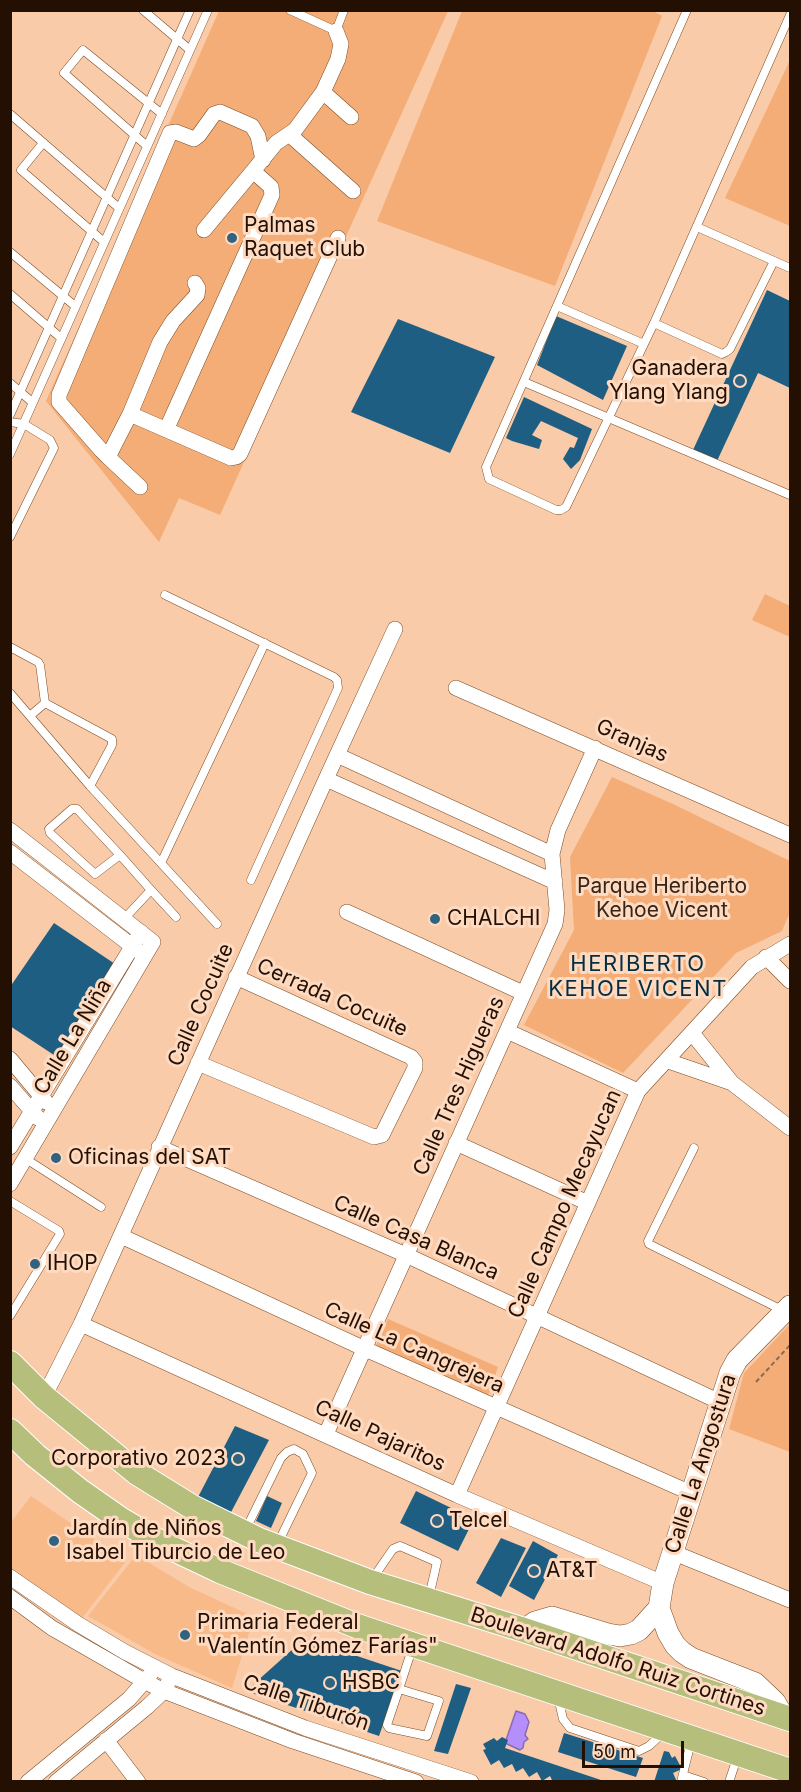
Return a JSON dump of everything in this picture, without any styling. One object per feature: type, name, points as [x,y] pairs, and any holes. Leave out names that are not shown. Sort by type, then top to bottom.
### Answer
[{"type":"main road","name":"Boulevard Adolfo Ruiz Cortines","points":[[10,1363],[44,1397],[137,1473],[192,1507],[244,1533],[370,1582],[524,1630],[787,1718]]},
{"type":"main road","points":[[10,1431],[35,1455],[80,1491],[161,1544],[220,1571],[346,1622],[790,1771]]},
{"type":"street","points":[[204,230],[276,143],[290,135],[323,92],[338,59],[341,44],[336,31]]},
{"type":"street","points":[[323,92],[351,117]]},
{"type":"street","points":[[140,487],[108,457],[59,402],[59,395],[170,132],[194,139],[214,114],[220,112],[252,126],[258,136],[258,165],[271,187],[272,195],[167,428]]},
{"type":"street","points":[[290,135],[353,191]]},
{"type":"street","points":[[258,136],[276,143]]},
{"type":"street","points":[[130,414],[167,428],[231,458],[240,454],[338,238]]},
{"type":"street","points":[[108,457],[130,414],[160,342],[173,321],[197,295],[198,288],[195,282]]},
{"type":"street","name":"Calle Cocuite","points":[[44,1397],[81,1324],[395,629]]},
{"type":"street","name":"Granjas","points":[[456,688],[790,835]]},
{"type":"street","name":"Calle Tres Higueras","points":[[326,1434],[557,916],[552,854],[558,830],[595,748]]},
{"type":"street","points":[[337,755],[552,854]]},
{"type":"street","points":[[326,779],[555,882]]},
{"type":"street","points":[[10,830],[141,932]]},
{"type":"street","points":[[10,852],[146,956]]},
{"type":"street","points":[[347,912],[523,993]]},
{"type":"street","name":"Calle La Niña","points":[[10,1147],[141,932],[153,942],[146,956],[10,1184]]},
{"type":"street","name":"Calle Campo Mecayucan","points":[[457,1495],[639,1092],[752,967],[790,944]]},
{"type":"street","points":[[766,957],[790,981]]},
{"type":"street","name":"Cerrada Cocuite","points":[[198,1063],[374,1137],[382,1134],[415,1068],[415,1062],[411,1057],[236,978]]},
{"type":"street","points":[[507,1030],[639,1092]]},
{"type":"street","points":[[692,1033],[732,1083],[790,1128]]},
{"type":"street","points":[[10,1059],[53,1112]]},
{"type":"street","points":[[668,1061],[732,1083]]},
{"type":"street","points":[[10,1086],[45,1126]]},
{"type":"street","points":[[456,1143],[588,1203]]},
{"type":"street","name":"Calle Casa Blanca","points":[[159,1147],[406,1255],[720,1402]]},
{"type":"street","name":"Calle La Cangrejera","points":[[121,1236],[365,1349],[691,1493]]},
{"type":"street","name":"Calle La Angostura","points":[[659,1608],[672,1552],[733,1366],[788,1309]]},
{"type":"street","name":"Calle Pajaritos","points":[[81,1324],[457,1495],[663,1583]]},
{"type":"street","points":[[672,1552],[790,1600]]},
{"type":"street","name":"Calle Tiburón","points":[[10,1577],[125,1652],[172,1676],[306,1728],[471,1782]]},
{"type":"street","name":"Calle Tiburón","points":[[10,1598],[52,1628],[164,1691],[293,1741],[416,1782]]},
{"type":"street","points":[[524,1630],[535,1622],[552,1617],[608,1634],[631,1634],[659,1608],[668,1633],[682,1652],[691,1658],[755,1683],[787,1718]]},
{"type":"street","points":[[28,1782],[129,1699],[146,1682],[155,1667]]},
{"type":"street","points":[[56,1782],[147,1707],[164,1691],[172,1676]]},
{"type":"street","points":[[106,1740],[138,1782]]},
{"type":"lane","points":[[143,10],[190,50]]},
{"type":"lane","points":[[10,415],[177,39],[192,10],[204,19]]},
{"type":"lane","points":[[10,454],[208,10]]},
{"type":"lane","points":[[290,10],[336,31],[344,10]]},
{"type":"lane","points":[[687,10],[486,467],[489,479],[556,510],[566,507],[654,323],[790,15]]},
{"type":"lane","points":[[147,146],[64,73],[83,50],[162,114]]},
{"type":"lane","points":[[10,114],[119,208]]},
{"type":"lane","points":[[44,143],[21,170],[104,242]]},
{"type":"lane","points":[[697,227],[790,268]]},
{"type":"lane","points":[[10,252],[75,306]]},
{"type":"lane","points":[[654,323],[722,354],[726,352],[730,349],[774,261]]},
{"type":"lane","points":[[10,294],[61,338]]},
{"type":"lane","points":[[557,306],[644,344]]},
{"type":"lane","points":[[524,382],[609,416],[790,495]]},
{"type":"lane","points":[[10,383],[32,402]]},
{"type":"lane","points":[[10,422],[24,424],[50,440],[54,448],[10,537]]},
{"type":"lane","points":[[165,595],[334,677],[339,684],[251,880]]},
{"type":"lane","points":[[161,863],[265,643]]},
{"type":"lane","points":[[10,647],[40,665],[45,703]]},
{"type":"lane","points":[[10,693],[90,786],[217,924]]},
{"type":"lane","points":[[45,703],[112,740],[112,745],[90,786]]},
{"type":"lane","points":[[31,715],[45,703]]},
{"type":"lane","points":[[120,855],[95,874],[49,830],[72,809],[77,809],[120,855],[176,917]]},
{"type":"lane","points":[[124,919],[151,890]]},
{"type":"lane","points":[[694,1148],[648,1241],[649,1244],[788,1309]]},
{"type":"lane","points":[[26,1159],[101,1207]]},
{"type":"lane","points":[[10,1201],[60,1234],[10,1316]]},
{"type":"lane","points":[[244,1533],[281,1458],[286,1452],[294,1449],[303,1454],[312,1473],[276,1547]]},
{"type":"lane","points":[[370,1582],[393,1549],[400,1546],[437,1562],[428,1600]]},
{"type":"lane","points":[[399,1689],[439,1701],[427,1736],[388,1727],[399,1689],[414,1645]]},
{"type":"lane","points":[[692,1738],[682,1778],[704,1782]]},
{"type":"lane","points":[[729,1782],[739,1753]]},
{"type":"path","points":[[756,1382],[790,1345]]},
{"type":"shaded area","name":"Jardín de Niños Isabel Tiburcio de Leo","points":[[31,1496],[126,1561],[80,1621],[11,1572],[11,1522]]},
{"type":"shaded area","name":"Primaria Federal \"Valentín Gómez Farías\"","points":[[136,1555],[191,1588],[254,1617],[232,1688],[155,1654],[88,1616]]},
{"type":"shaded area","points":[[516,1711],[525,1714],[529,1722],[525,1735],[528,1739],[520,1750],[505,1743]]},
{"type":"green space","points":[[651,10],[662,16],[555,286],[377,221],[462,11]]},
{"type":"green space","name":"Palmas Raquet Club","points":[[219,11],[448,11],[220,515],[179,498],[159,542],[46,401]]},
{"type":"green space","points":[[790,60],[790,226],[725,198]]},
{"type":"green space","points":[[765,594],[790,606],[790,637],[752,620]]},
{"type":"green space","name":"Parque Heriberto Kehoe Vicent","points":[[612,777],[790,861],[790,912],[782,931],[736,953],[623,1073],[524,1025],[574,930],[570,857]]},
{"type":"green space","points":[[388,1319],[498,1367],[488,1396],[375,1348]]},
{"type":"green space","points":[[790,1324],[790,1452],[729,1429],[744,1373]]},
{"type":"building","name":"Ganadera Ylang Ylang","points":[[767,290],[790,301],[790,388],[758,373],[717,461],[693,450]]},
{"type":"building","points":[[556,316],[627,346],[603,400],[537,365]]},
{"type":"building","points":[[398,319],[495,357],[450,453],[351,412]]},
{"type":"building","points":[[524,397],[592,429],[580,460],[571,469],[563,459],[570,447],[574,448],[578,438],[541,421],[532,435],[542,440],[539,449],[506,438]]},
{"type":"building","points":[[54,923],[118,966],[57,1057],[10,1026],[10,987]]},
{"type":"building","name":"Corporativo 2023","points":[[235,1426],[269,1440],[229,1516],[197,1499]]},
{"type":"building","name":"Telcel","points":[[416,1491],[474,1519],[458,1551],[400,1523]]},
{"type":"building","points":[[267,1496],[282,1503],[271,1528],[256,1521]]},
{"type":"building","points":[[501,1538],[526,1548],[501,1597],[476,1583]]},
{"type":"building","name":"AT&T","points":[[533,1541],[558,1555],[534,1600],[509,1586]]},
{"type":"building","points":[[297,1636],[402,1671],[379,1736],[246,1691],[294,1648]]},
{"type":"building","points":[[456,1684],[471,1688],[448,1754],[434,1751]]},
{"type":"building","points":[[564,1733],[643,1758],[636,1777],[558,1752]]},
{"type":"building","points":[[502,1737],[508,1740],[505,1748],[607,1782],[553,1782],[550,1776],[542,1781],[537,1772],[529,1777],[523,1768],[516,1772],[512,1764],[504,1768],[499,1760],[491,1765],[483,1750],[486,1749],[483,1744],[494,1738],[497,1741]]},
{"type":"building","points":[[664,1751],[669,1752],[672,1758],[675,1756],[682,1769],[673,1773],[677,1782],[654,1782]]},
{"type":"place","name":"Palmas Raquet Club","points":[[232,238]]},
{"type":"place","name":"Ganadera Ylang Ylang","points":[[740,381]]},
{"type":"place","name":"CHALCHI","points":[[435,919]]},
{"type":"place","name":"Oficinas del SAT","points":[[56,1158]]},
{"type":"place","name":"IHOP","points":[[35,1264]]},
{"type":"place","name":"Corporativo 2023","points":[[238,1459]]},
{"type":"place","name":"Telcel","points":[[437,1521]]},
{"type":"place","name":"Jardín de Niños Isabel Tiburcio de Leo","points":[[54,1541]]},
{"type":"place","name":"AT&T","points":[[534,1571]]},
{"type":"place","name":"Primaria Federal \"Valentín Gómez Farías\"","points":[[185,1635]]},
{"type":"place","name":"HSBC","points":[[330,1683]]},
{"type":"district","name":"HERIBERTO KEHOE VICENT","points":[[638,976]]}]
